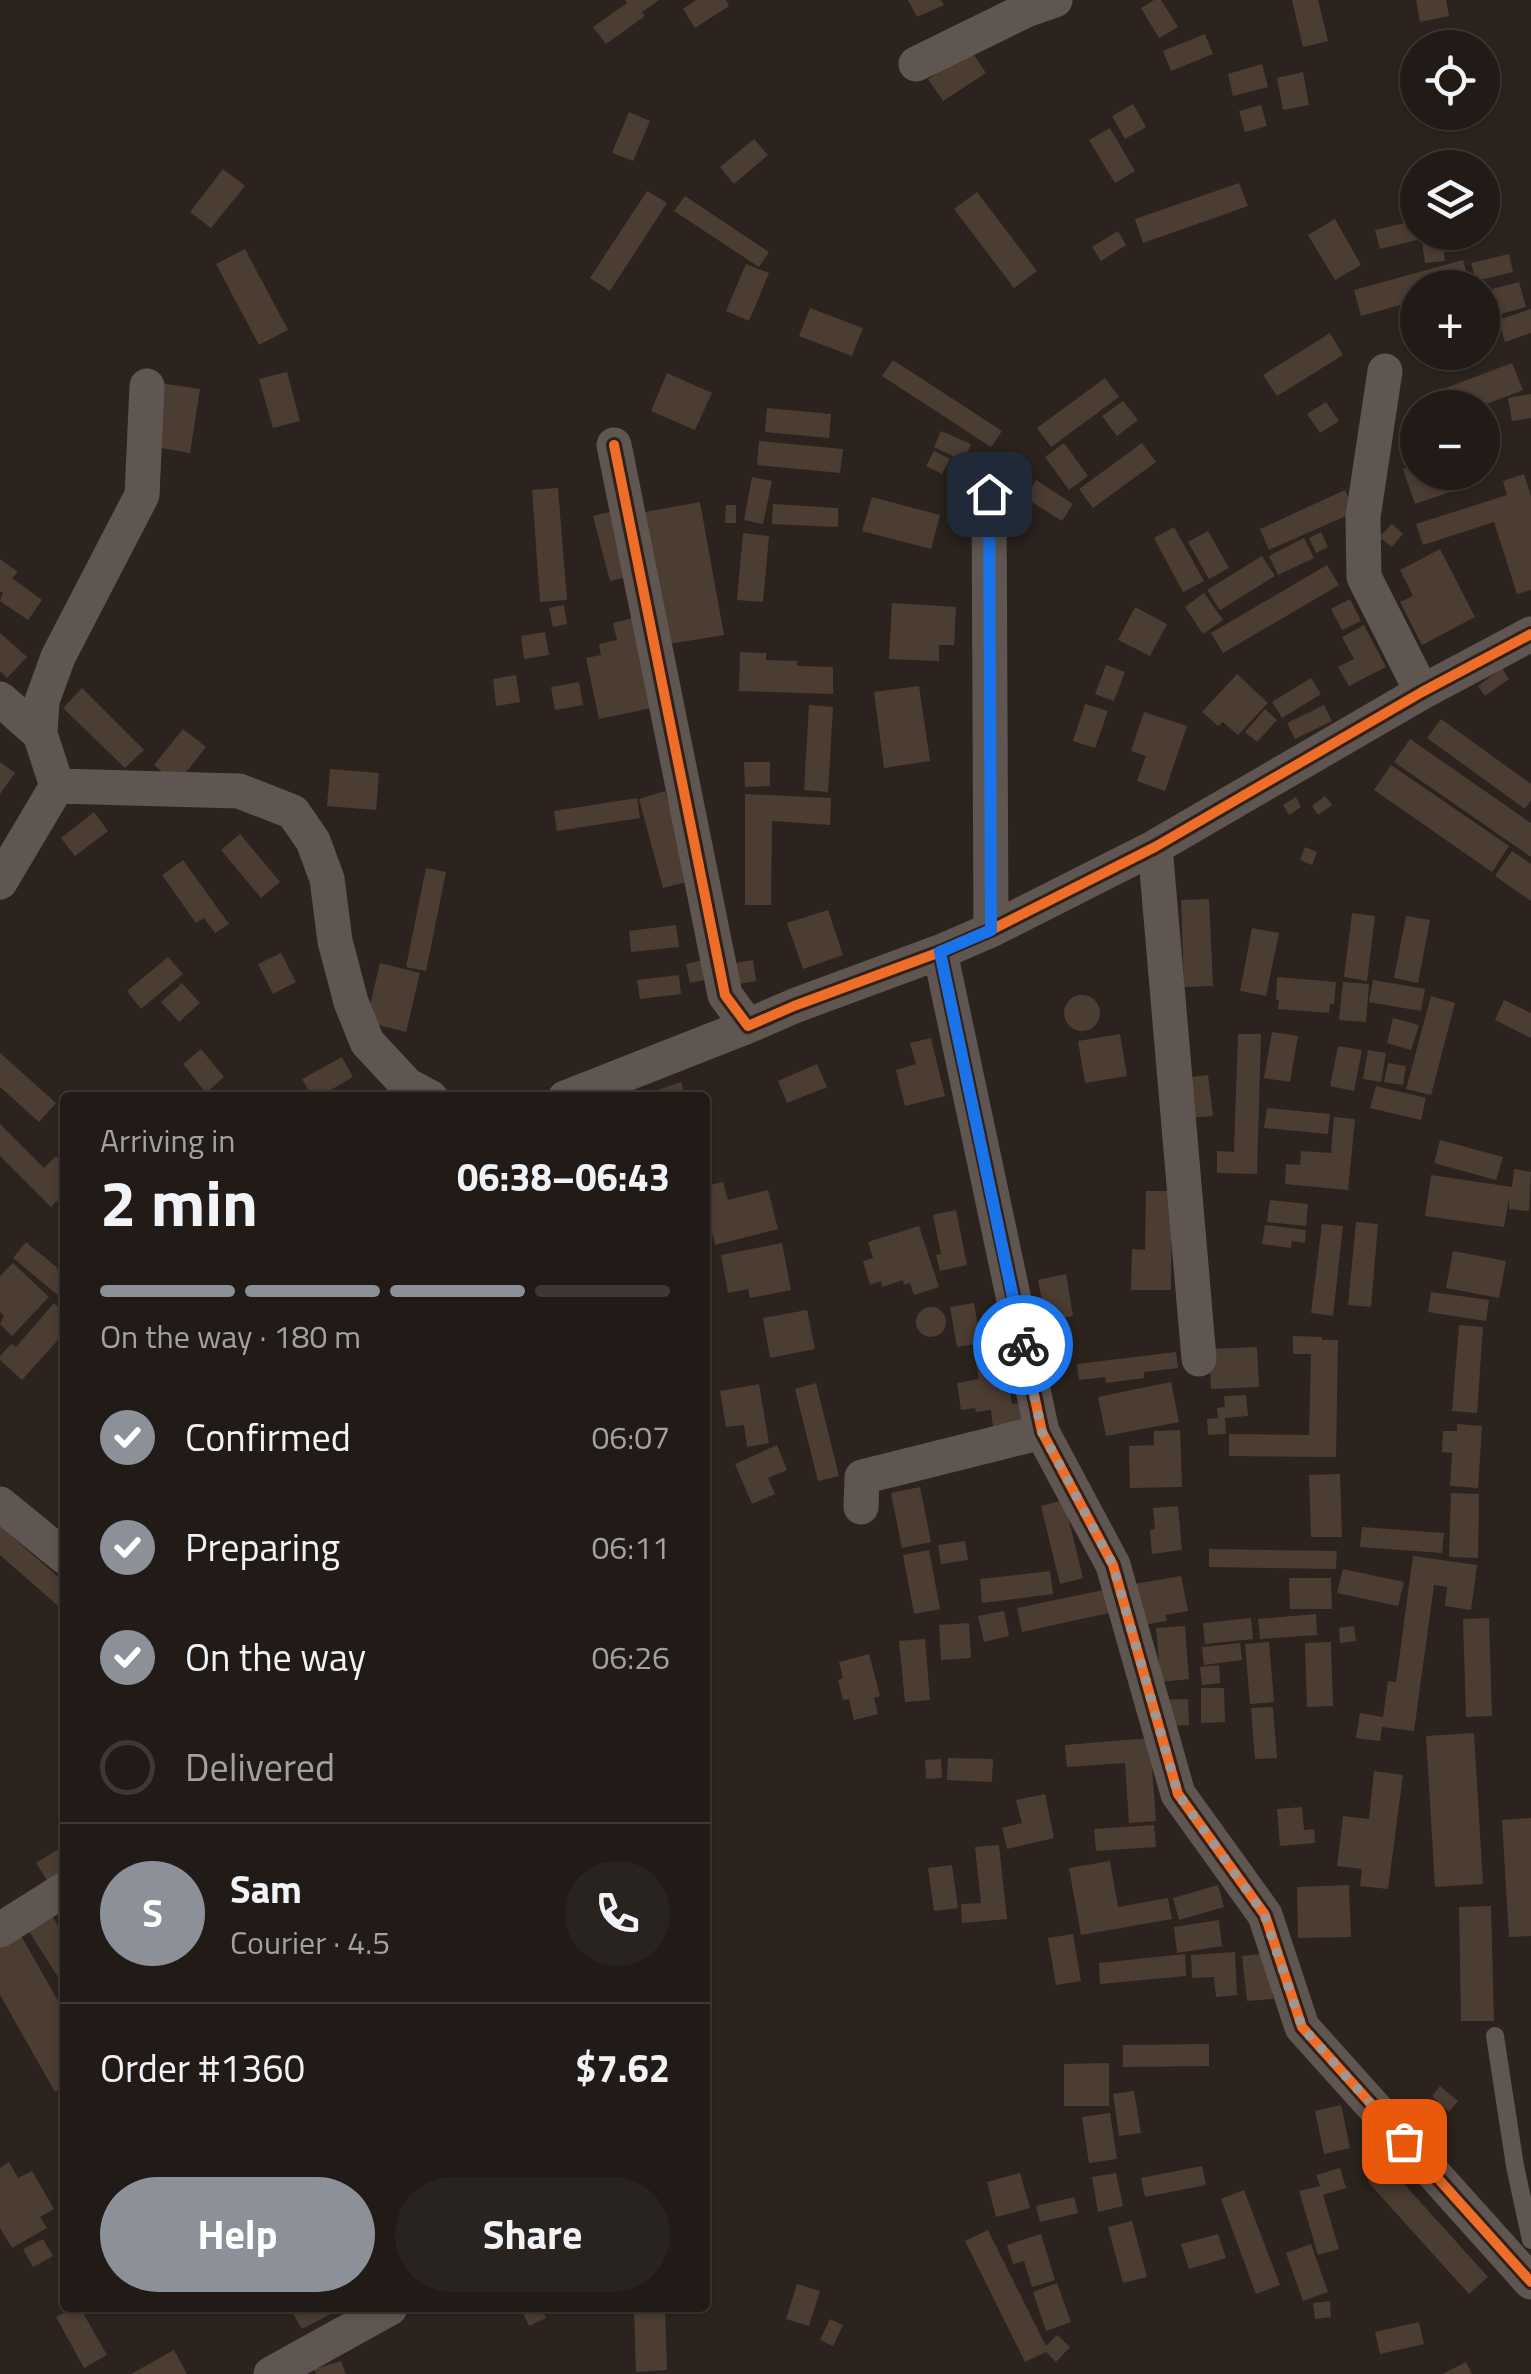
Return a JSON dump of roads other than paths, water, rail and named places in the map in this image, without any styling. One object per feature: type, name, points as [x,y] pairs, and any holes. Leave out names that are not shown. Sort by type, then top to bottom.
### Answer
[{"type":"street","points":[[916,64],[1026,10],[1055,0]]},
{"type":"street","points":[[1385,371],[1363,517],[1364,577],[1422,692]]},
{"type":"street","points":[[0,882],[57,786],[40,734],[42,701],[58,657],[142,495],[147,386]]},
{"type":"street","points":[[614,445],[726,995],[748,1026]]},
{"type":"street","points":[[989,494],[991,930]]},
{"type":"street","points":[[580,1092],[991,930],[1155,847],[1422,692],[1531,634]]},
{"type":"street","points":[[0,700],[40,734]]},
{"type":"street","points":[[57,786],[238,791],[292,812],[313,841],[327,879],[339,956],[351,1002],[368,1042],[407,1085],[420,1092]]},
{"type":"street","points":[[1155,847],[1200,1359]]},
{"type":"street","points":[[940,952],[1042,1432],[1113,1565],[1178,1794],[1264,1914],[1302,2027],[1531,2282]]},
{"type":"street","points":[[861,1507],[862,1477],[1042,1432]]},
{"type":"street","points":[[0,1504],[60,1553]]},
{"type":"street","points":[[0,1930],[60,1892]]},
{"type":"street","points":[[271,2374],[383,2312]]},
{"type":"lane","points":[[1496,2036],[1515,2166],[1531,2240]]}]
